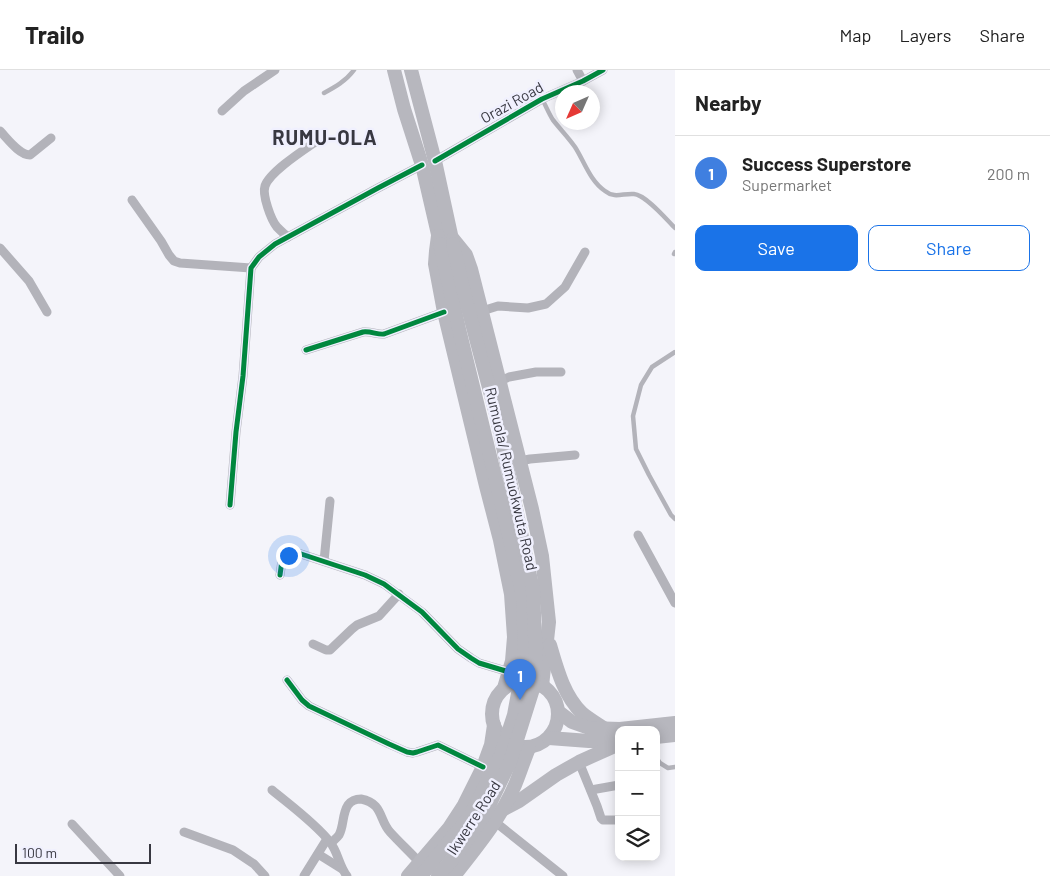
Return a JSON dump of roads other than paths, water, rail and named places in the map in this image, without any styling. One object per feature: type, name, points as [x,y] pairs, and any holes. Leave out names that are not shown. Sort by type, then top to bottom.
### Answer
[{"type":"main road","name":"Rumuola/ Rumuokwuta Road","points":[[394,70],[404,109],[428,163]]},
{"type":"main road","name":"Rumuola/ Rumuokwuta Road","points":[[410,70],[428,163],[446,241],[459,329],[523,597],[525,655],[514,716],[501,755],[470,816],[420,869]]},
{"type":"main road","name":"Rumuola/ Rumuokwuta Road","points":[[438,876],[459,851],[486,812],[510,762],[533,689],[536,659],[533,590],[497,418],[468,308],[446,241]]},
{"type":"main road","points":[[504,688],[514,682],[526,681],[537,683],[542,686],[547,689],[555,700],[558,712],[556,728],[549,738],[539,745],[529,748],[509,744],[500,736],[492,719],[492,707],[504,688],[512,661],[514,636],[511,594],[500,540],[444,312],[435,264],[436,251],[446,241],[466,255],[471,270],[532,509],[542,556],[549,622],[542,686]]},
{"type":"main road","points":[[548,639],[560,679],[571,699],[582,712],[606,729]]},
{"type":"main road","points":[[558,712],[572,722],[589,728],[606,729],[675,724]]},
{"type":"main road","name":"Ikwerre Road","points":[[408,876],[420,869],[464,805],[491,746],[494,725]]},
{"type":"main road","points":[[660,736],[675,734]]},
{"type":"main road","points":[[549,738],[615,743]]},
{"type":"main road","points":[[498,816],[556,775],[615,745]]},
{"type":"main road","name":"Ikwerre Road","points":[[454,876],[478,846],[498,816],[515,786],[529,748]]},
{"type":"street","points":[[577,70],[583,81]]},
{"type":"street","name":"Orazi Road","points":[[251,268],[258,257],[266,250],[288,237],[542,100],[603,70]]},
{"type":"street","points":[[222,111],[269,71]]},
{"type":"street","points":[[0,131],[26,155],[30,155],[51,138]]},
{"type":"street","points":[[288,237],[276,226],[273,220],[267,205],[265,186],[277,170],[321,138]]},
{"type":"street","points":[[132,200],[174,261],[251,268],[243,376],[230,505]]},
{"type":"street","points":[[0,248],[29,281],[47,312]]},
{"type":"street","points":[[482,311],[498,306],[528,308],[546,304],[564,287],[585,252]]},
{"type":"street","points":[[306,350],[363,332],[384,334],[444,312]]},
{"type":"street","points":[[500,381],[509,377],[536,372],[561,372]]},
{"type":"street","points":[[520,461],[575,455]]},
{"type":"street","points":[[324,561],[330,500]]},
{"type":"street","points":[[638,535],[675,603]]},
{"type":"street","points":[[280,575],[283,553],[286,550],[365,575],[399,594],[422,612],[458,649],[479,664],[509,672]]},
{"type":"street","points":[[313,644],[330,650],[357,625],[382,613],[399,594]]},
{"type":"street","points":[[287,680],[309,706],[389,744],[413,753],[438,745],[483,767]]},
{"type":"street","points":[[579,762],[601,818],[603,820],[615,820]]},
{"type":"street","points":[[591,790],[615,786]]},
{"type":"street","points":[[272,790],[308,820],[329,841],[344,872]]},
{"type":"street","points":[[304,876],[329,841],[338,837],[345,812],[350,804],[357,799],[363,799],[372,803],[377,808],[389,831],[406,847],[420,869]]},
{"type":"street","points":[[498,816],[563,876]]},
{"type":"street","points":[[72,824],[120,876]]},
{"type":"street","points":[[184,832],[232,850],[254,864],[266,876]]},
{"type":"street","points":[[318,854],[344,872]]},
{"type":"lane","points":[[324,93],[341,83],[354,70]]},
{"type":"lane","points":[[542,100],[552,119],[567,136],[594,180],[603,190],[610,195],[616,196],[635,194],[642,196],[675,228]]},
{"type":"lane","points":[[675,352],[652,367],[641,385],[633,416],[636,449],[666,507],[675,519]]},
{"type":"lane","points":[[660,763],[668,768],[675,767]]},
{"type":"place","name":"Success Superstore","points":[[520,700]]},
{"type":"district","name":"RUMU-OLA","points":[[325,138]]}]
